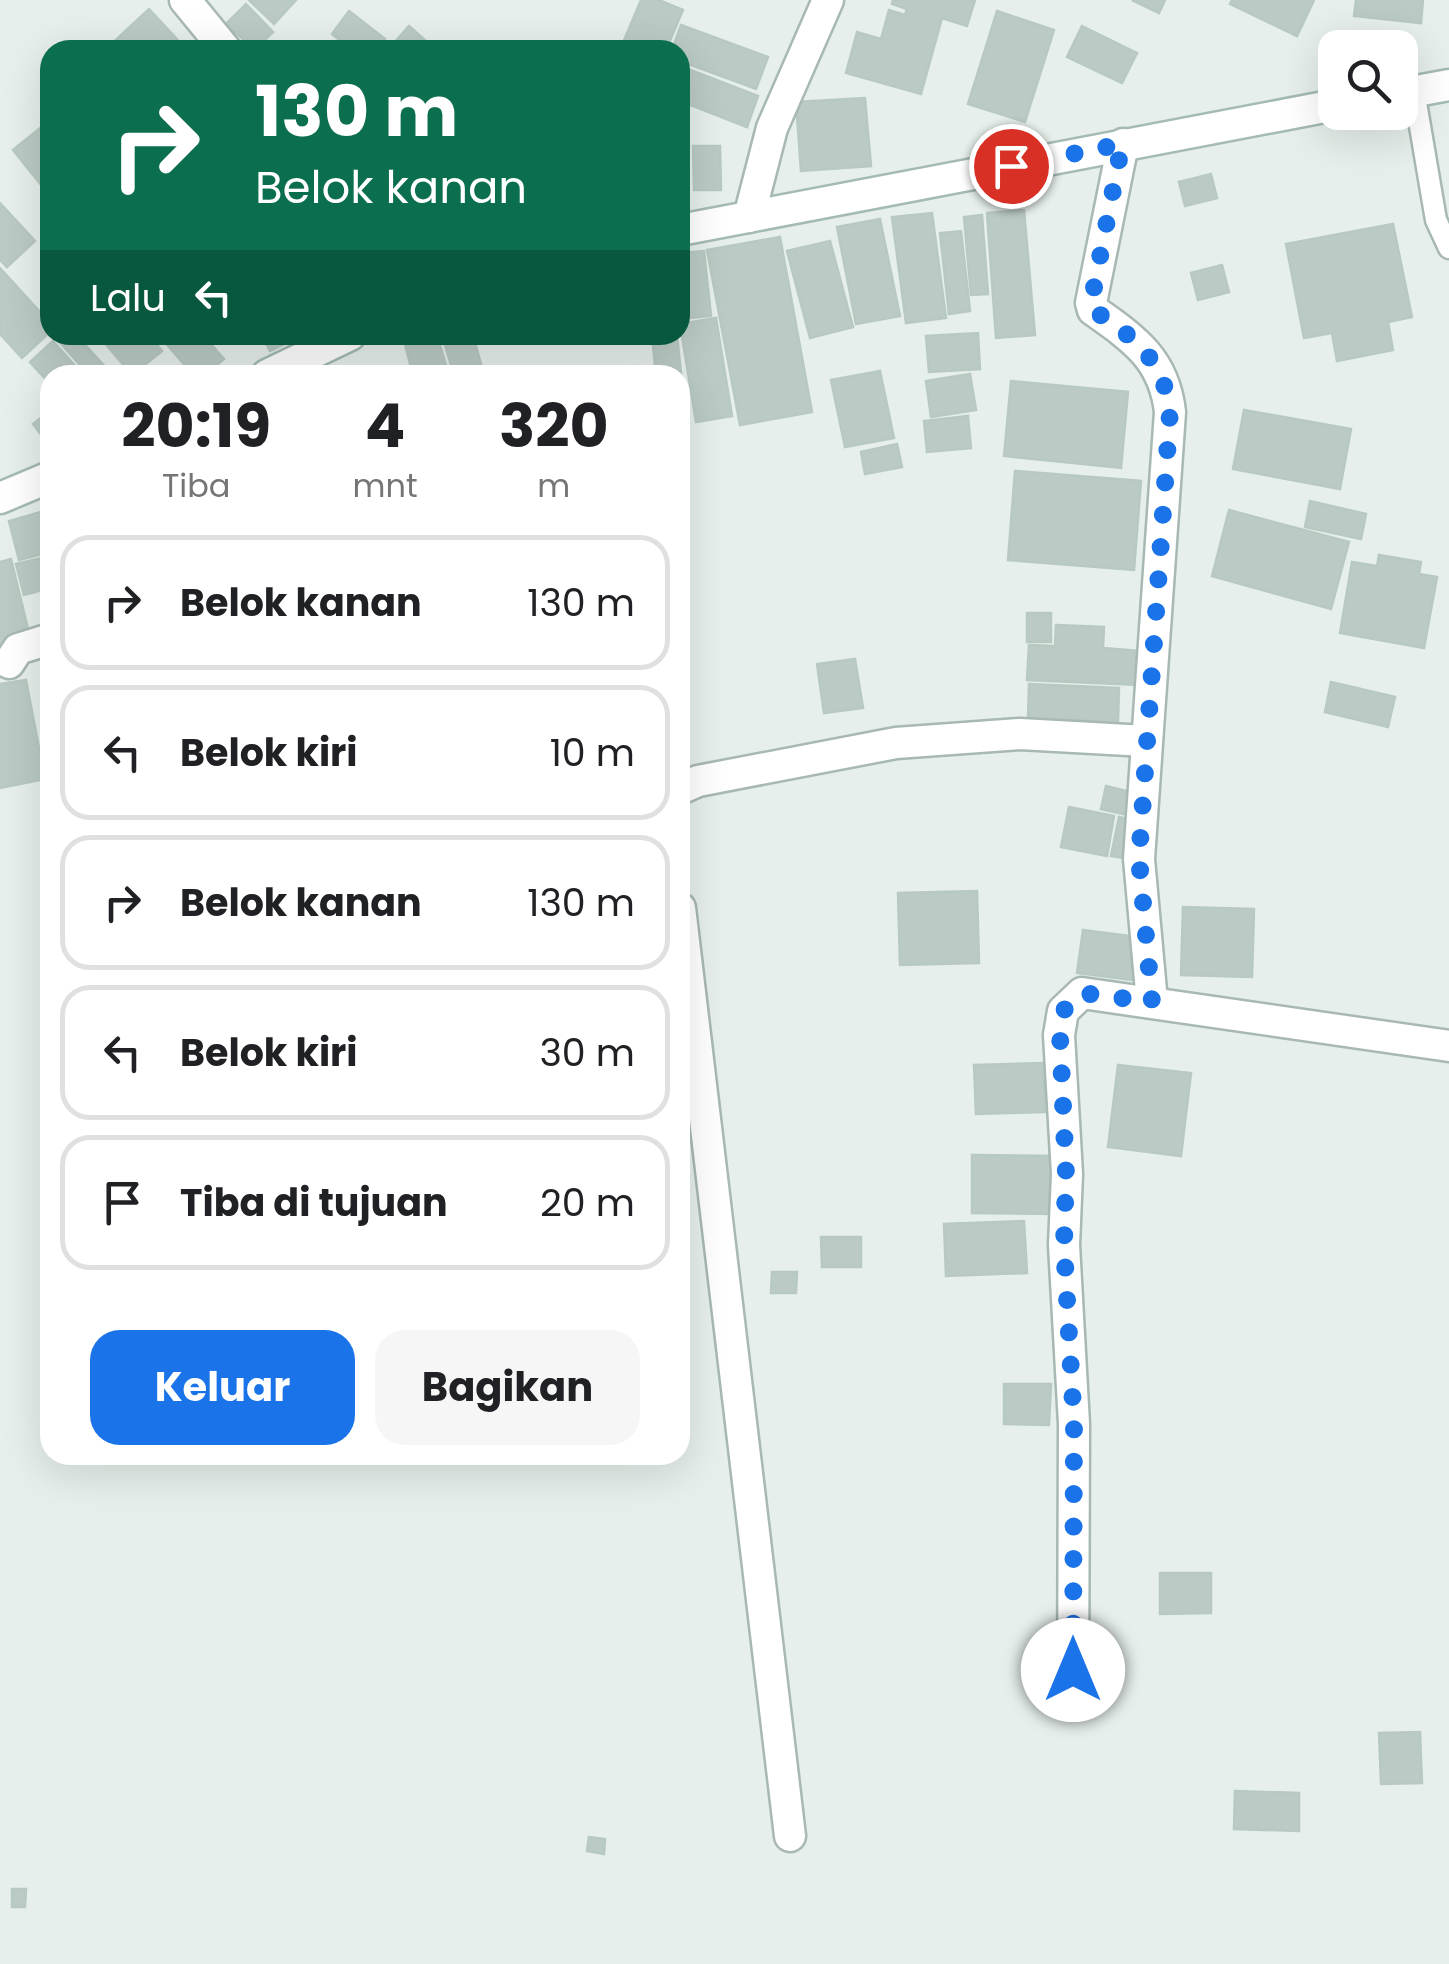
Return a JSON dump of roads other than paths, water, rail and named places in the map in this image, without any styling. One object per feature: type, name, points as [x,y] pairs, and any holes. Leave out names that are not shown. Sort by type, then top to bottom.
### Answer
[{"type":"street","points":[[186,0],[218,40]]},
{"type":"street","points":[[750,218],[772,128],[828,0]]},
{"type":"street","points":[[1418,90],[1449,85]]},
{"type":"street","points":[[690,228],[1318,109]]},
{"type":"street","points":[[1122,144],[1091,303],[1093,310],[1143,346],[1156,362],[1169,401],[1139,858],[1152,1002]]},
{"type":"street","points":[[288,365],[329,345]]},
{"type":"street","points":[[0,498],[40,482]]},
{"type":"street","points":[[9,662],[18,650],[40,642]]},
{"type":"street","points":[[690,784],[896,744],[1020,734],[1146,741]]},
{"type":"street","points":[[690,992],[790,1836]]},
{"type":"street","points":[[1073,1705],[1074,1424],[1064,1245],[1066,1174],[1060,1035],[1063,1011],[1082,993],[1449,1046]]},
{"type":"lane","points":[[1416,130],[1436,220],[1449,248]]}]
